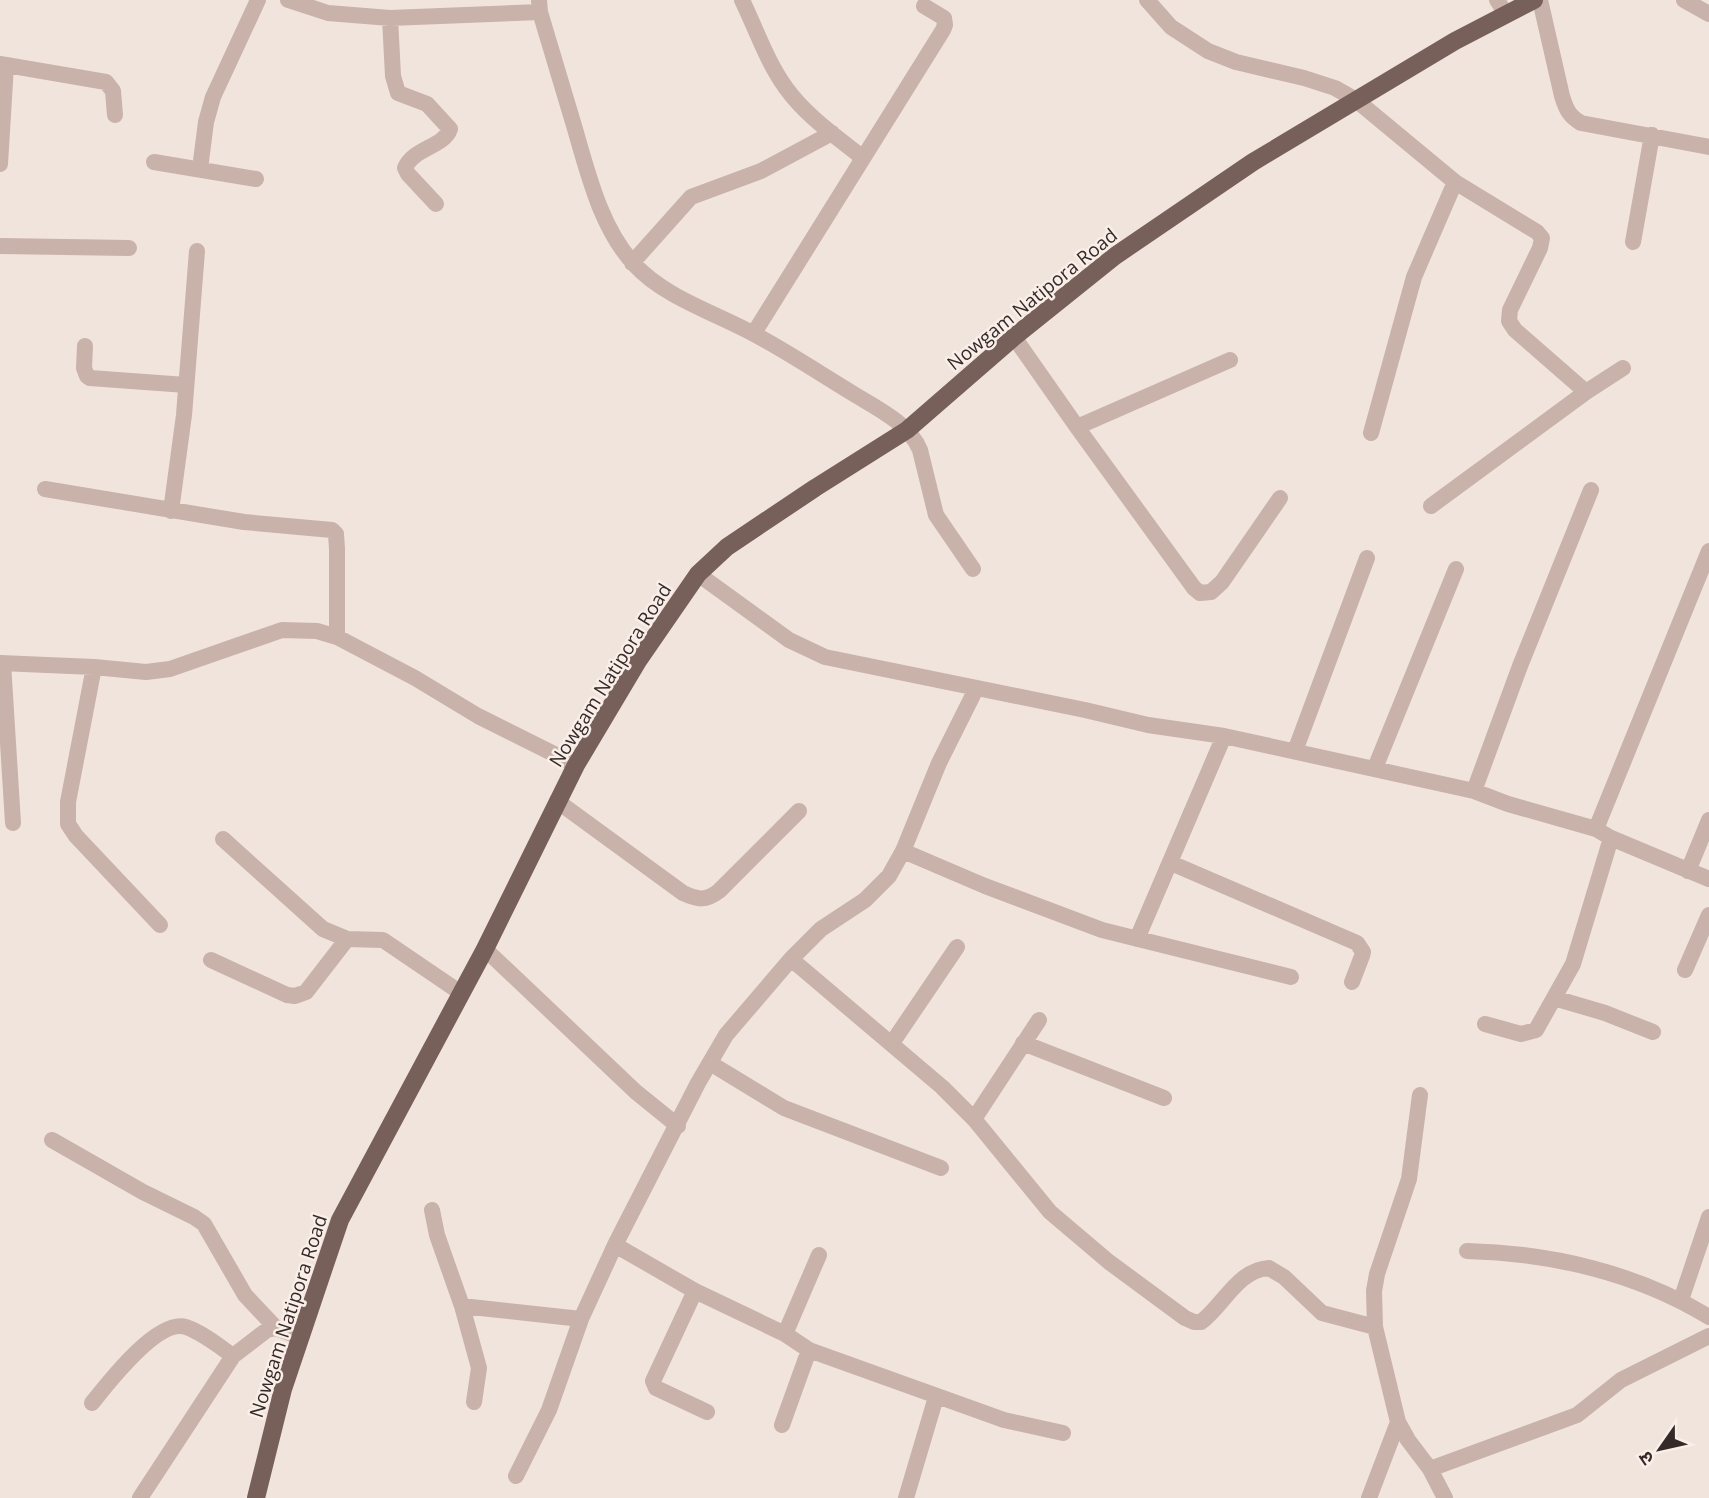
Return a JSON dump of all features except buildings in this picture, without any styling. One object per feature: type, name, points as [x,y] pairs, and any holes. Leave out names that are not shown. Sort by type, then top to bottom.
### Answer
[{"type":"main road","name":"Nowgam Natipora Road","points":[[256,1498],[283,1389],[340,1220],[485,949],[576,765],[638,661],[698,574],[727,547],[907,430],[1014,337],[1115,256],[1253,162],[1455,41],[1502,7],[1534,0]]},
{"type":"street","points":[[200,169],[206,122],[213,97],[258,0]]},
{"type":"street","points":[[288,0],[328,13],[390,18],[416,8],[540,6],[591,181],[619,244],[632,263],[665,289],[754,334],[878,408],[907,430],[920,450],[936,515],[973,569]]},
{"type":"street","points":[[742,0],[773,68],[787,90],[863,158]]},
{"type":"street","points":[[1147,0],[1171,27],[1208,51],[1236,62],[1335,88],[1356,100],[1455,182],[1540,234],[1540,248],[1510,310],[1509,321],[1515,330],[1586,392]]},
{"type":"street","points":[[1540,0],[1568,114],[1581,123],[1709,147]]},
{"type":"street","points":[[1684,0],[1709,14]]},
{"type":"street","points":[[754,334],[946,25],[944,18],[924,6]]},
{"type":"street","points":[[390,18],[393,76],[398,93],[427,104],[450,129],[446,136],[412,156],[405,168],[436,204]]},
{"type":"street","points":[[0,164],[3,65],[106,82],[113,92],[115,116]]},
{"type":"street","points":[[632,263],[691,197],[761,171],[832,133]]},
{"type":"street","points":[[1633,242],[1652,135]]},
{"type":"street","points":[[154,162],[256,179]]},
{"type":"street","points":[[1370,433],[1414,277],[1455,182]]},
{"type":"street","points":[[0,246],[129,248]]},
{"type":"street","points":[[171,510],[186,385],[197,251]]},
{"type":"street","points":[[1014,337],[1200,593],[1211,592],[1222,582],[1280,498]]},
{"type":"street","points":[[85,346],[83,368],[90,378],[186,385]]},
{"type":"street","points":[[1077,427],[1230,360]]},
{"type":"street","points":[[1431,506],[1586,392],[1623,368]]},
{"type":"street","points":[[45,489],[244,522],[325,527],[332,530],[336,534],[337,549],[337,637]]},
{"type":"street","points":[[1474,791],[1520,666],[1591,490]]},
{"type":"street","points":[[1596,829],[1709,551]]},
{"type":"street","points":[[1295,751],[1367,558]]},
{"type":"street","points":[[1374,768],[1456,569]]},
{"type":"street","points":[[698,574],[789,640],[816,654],[845,663],[1148,725],[1224,736],[1474,791],[1508,804],[1596,829],[1611,838],[1709,878]]},
{"type":"street","points":[[13,823],[1,663],[146,672],[170,669],[282,630],[317,631],[337,637],[415,678],[478,716],[576,765]]},
{"type":"street","points":[[94,667],[68,802],[68,824],[76,836],[160,925]]},
{"type":"street","points":[[516,1476],[555,1397],[581,1319],[615,1245],[726,1035],[791,959],[821,929],[878,890],[890,876],[939,763],[976,689]]},
{"type":"street","points":[[1137,939],[1224,736]]},
{"type":"street","points":[[557,801],[683,893],[702,900],[719,891],[799,811]]},
{"type":"street","points":[[1688,871],[1709,820]]},
{"type":"street","points":[[1485,1024],[1521,1034],[1536,1030],[1573,964],[1611,838]]},
{"type":"street","points":[[223,839],[323,929],[347,939],[383,940],[461,993]]},
{"type":"street","points":[[903,851],[1063,917],[1102,930],[1291,977]]},
{"type":"street","points":[[1171,863],[1357,943],[1363,952],[1352,982]]},
{"type":"street","points":[[1685,970],[1709,915]]},
{"type":"street","points":[[211,960],[287,995],[295,996],[306,992],[347,939]]},
{"type":"street","points":[[892,1043],[957,947]]},
{"type":"street","points":[[485,949],[635,1092],[678,1126]]},
{"type":"street","points":[[791,959],[892,1043],[974,1118],[1050,1212],[1109,1262],[1185,1318],[1201,1322],[1236,1284],[1254,1271],[1269,1268],[1284,1277],[1322,1313],[1375,1327]]},
{"type":"street","points":[[1555,998],[1605,1013],[1653,1032]]},
{"type":"street","points":[[974,1118],[1039,1020]]},
{"type":"street","points":[[1023,1043],[1164,1098]]},
{"type":"street","points":[[710,1063],[784,1108],[941,1168]]},
{"type":"street","points":[[1420,1095],[1409,1179],[1377,1273],[1374,1291],[1375,1327],[1398,1422],[1430,1469],[1445,1498]]},
{"type":"street","points":[[52,1140],[204,1224],[245,1295],[276,1328],[300,1337]]},
{"type":"street","points":[[432,1210],[437,1235],[479,1368],[474,1402]]},
{"type":"street","points":[[1681,1300],[1709,1217]]},
{"type":"street","points":[[615,1245],[695,1291],[785,1334],[809,1350],[1004,1420],[1063,1433]]},
{"type":"street","points":[[1467,1251],[1505,1252],[1603,1271],[1644,1284],[1681,1300],[1709,1317]]},
{"type":"street","points":[[785,1334],[819,1255]]},
{"type":"street","points":[[695,1291],[653,1381],[656,1388],[707,1412]]},
{"type":"street","points":[[461,1306],[581,1319]]},
{"type":"street","points":[[92,1403],[134,1353],[172,1326],[186,1327],[233,1356]]},
{"type":"street","points":[[140,1498],[233,1356],[267,1330],[276,1328]]},
{"type":"street","points":[[1430,1469],[1577,1415],[1621,1380],[1709,1336]]},
{"type":"street","points":[[782,1425],[809,1350]]},
{"type":"street","points":[[906,1498],[936,1397]]},
{"type":"street","points":[[1369,1498],[1398,1422]]}]
